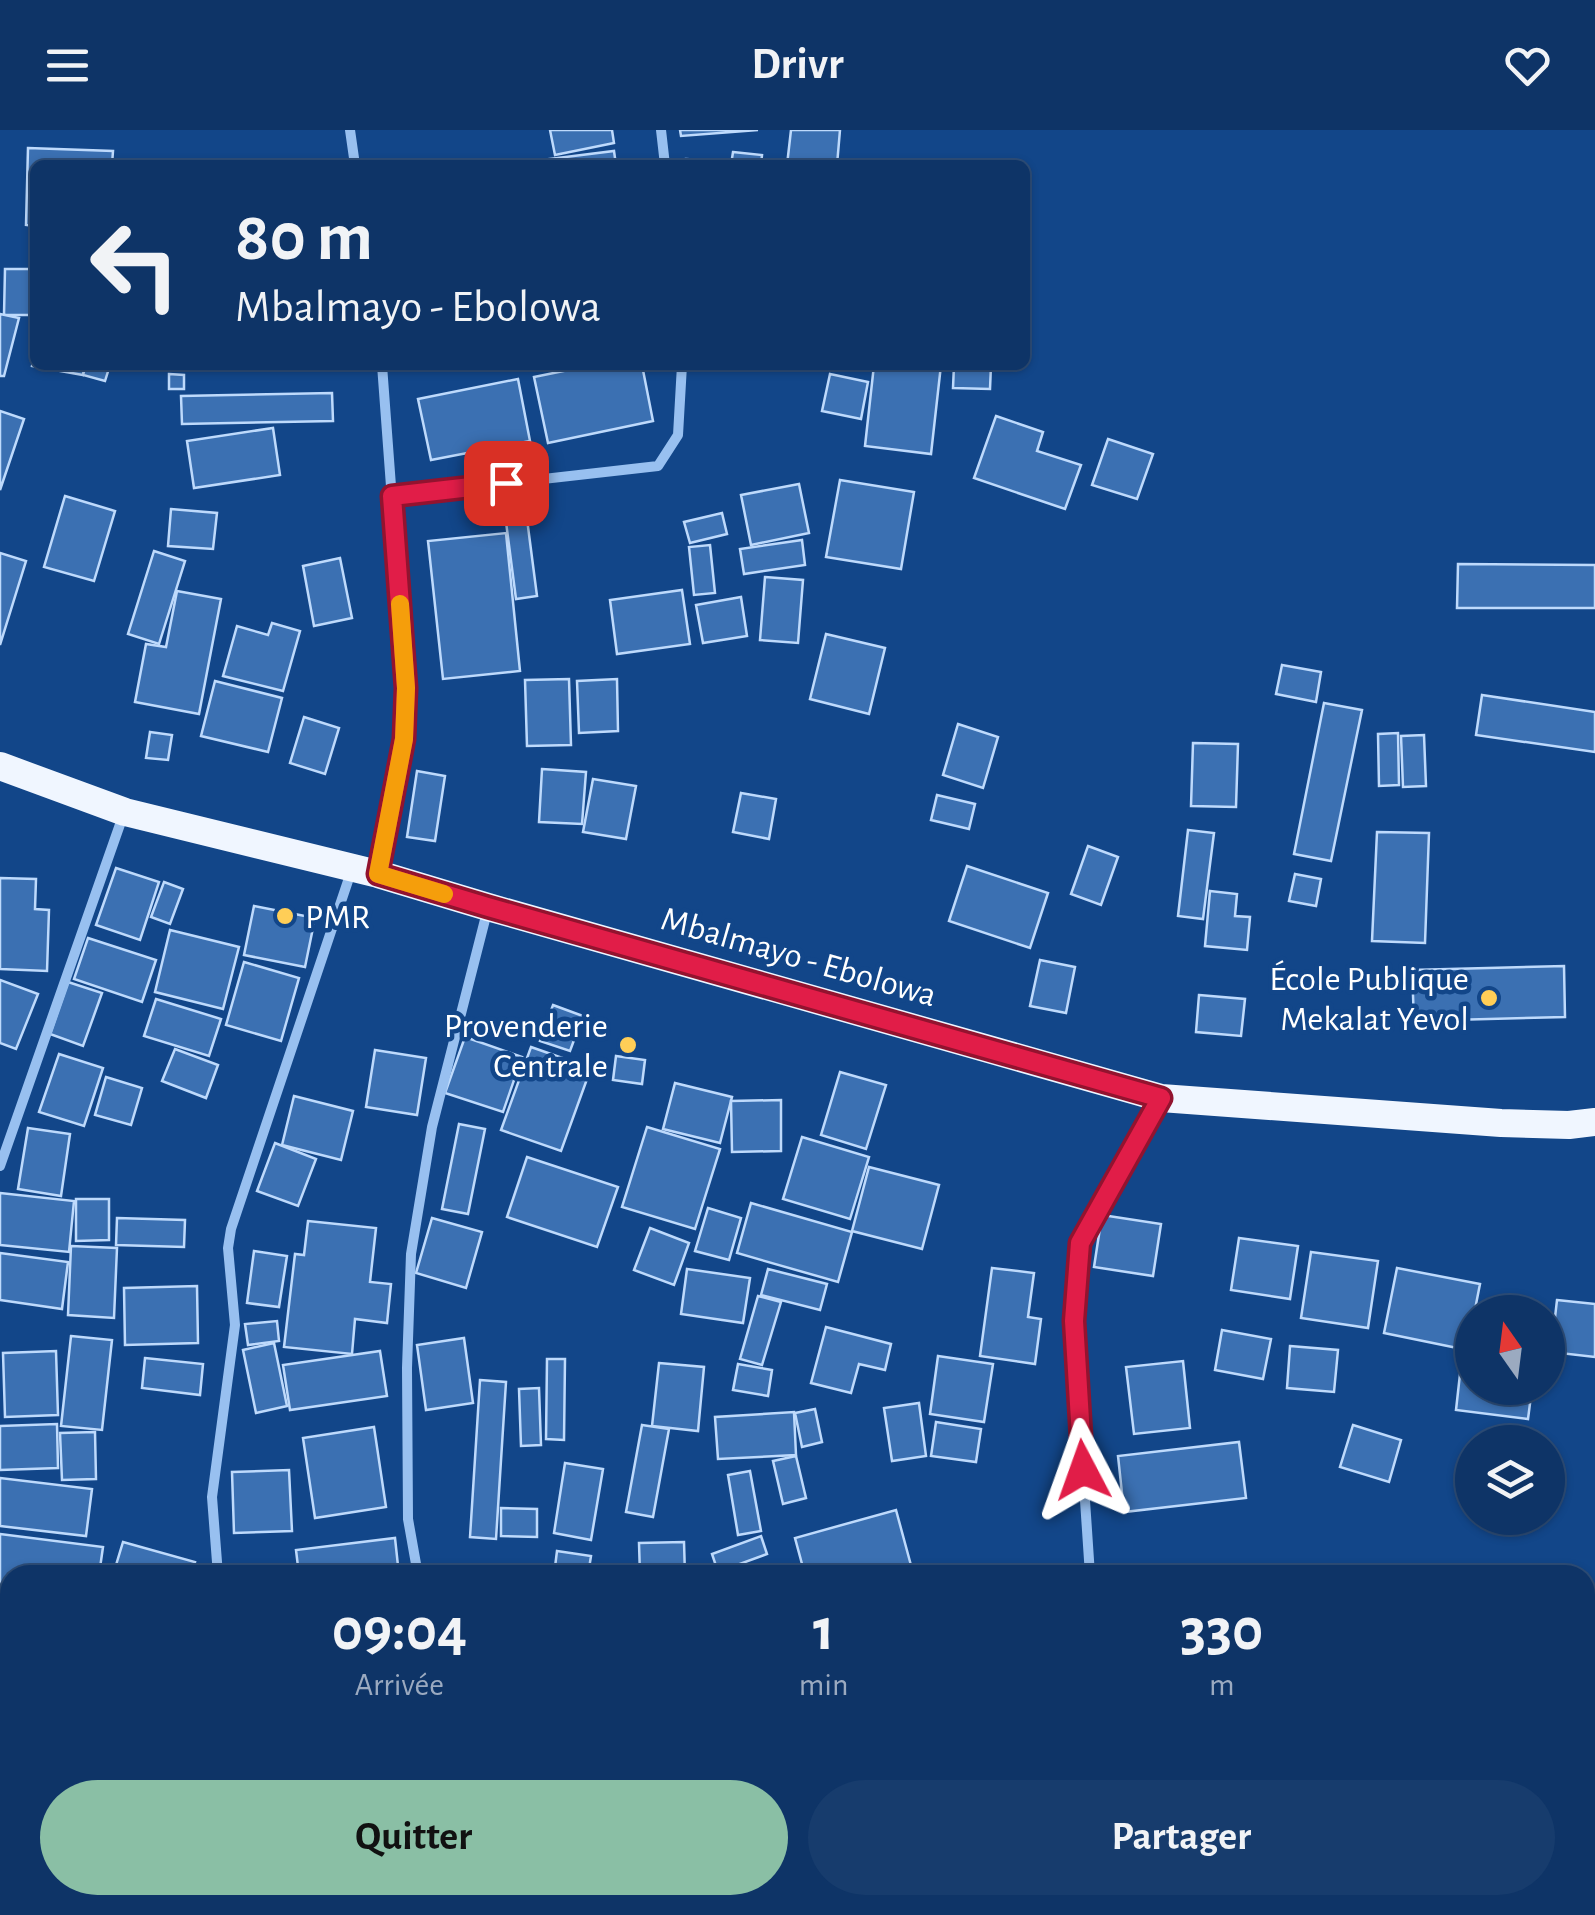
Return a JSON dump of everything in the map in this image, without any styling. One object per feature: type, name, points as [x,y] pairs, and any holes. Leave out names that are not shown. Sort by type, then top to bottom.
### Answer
[{"type":"highway","name":"Mbalmayo - Ebolowa","points":[[0,766],[124,812],[365,871],[1161,1098],[1501,1123],[1595,1122]]},
{"type":"street","points":[[350,130],[355,160]]},
{"type":"street","points":[[661,130],[664,160]]},
{"type":"street","points":[[217,1565],[212,1497],[235,1325],[228,1248],[231,1229],[365,871],[402,754],[406,688],[382,370]]},
{"type":"street","points":[[392,496],[658,466],[678,436],[682,370]]},
{"type":"street","points":[[0,1166],[124,812]]},
{"type":"street","points":[[416,1565],[408,1519],[411,1254],[432,1128],[488,907]]},
{"type":"street","points":[[1089,1565],[1074,1321],[1080,1243],[1161,1098]]},
{"type":"building","points":[[550,130],[612,130],[614,143],[555,155]]},
{"type":"building","points":[[680,130],[758,130],[681,136]]},
{"type":"building","points":[[791,130],[840,130],[837,160],[788,160]]},
{"type":"building","points":[[28,148],[113,151],[112,160],[30,160],[30,225],[26,225]]},
{"type":"building","points":[[614,151],[615,160],[541,160]]},
{"type":"building","points":[[733,152],[762,155],[762,160],[732,160]]},
{"type":"building","points":[[5,269],[30,269],[30,315],[4,315]]},
{"type":"building","points":[[0,314],[19,318],[4,376],[0,376]]},
{"type":"building","points":[[55,370],[84,370],[83,375]]},
{"type":"building","points":[[84,370],[108,370],[105,381],[83,375]]},
{"type":"building","points":[[568,370],[643,370],[653,421],[548,443],[534,377]]},
{"type":"building","points":[[873,370],[940,370],[931,454],[865,446]]},
{"type":"building","points":[[954,370],[991,370],[990,389],[953,388]]},
{"type":"building","points":[[169,374],[184,375],[184,389],[169,389]]},
{"type":"building","points":[[830,374],[868,382],[861,419],[822,411]]},
{"type":"building","points":[[518,379],[530,441],[431,460],[418,399]]},
{"type":"building","points":[[332,393],[333,421],[182,424],[181,396]]},
{"type":"building","points":[[0,411],[24,419],[0,490]]},
{"type":"building","points":[[996,416],[1043,432],[1037,451],[1081,465],[1065,509],[974,478]]},
{"type":"building","points":[[273,428],[280,475],[194,488],[187,441]]},
{"type":"building","points":[[1108,439],[1153,454],[1137,499],[1092,485]]},
{"type":"building","points":[[840,480],[914,492],[901,569],[826,557]]},
{"type":"building","points":[[799,484],[809,533],[751,545],[741,495]]},
{"type":"building","points":[[65,496],[115,511],[94,581],[44,567]]},
{"type":"building","points":[[171,509],[217,513],[213,549],[168,546]]},
{"type":"building","points":[[722,513],[727,534],[690,543],[684,522]]},
{"type":"building","points":[[527,519],[537,596],[516,599],[506,522]]},
{"type":"building","points":[[506,533],[520,671],[443,679],[428,541]]},
{"type":"building","points":[[802,540],[805,565],[744,574],[740,549]]},
{"type":"building","points":[[710,545],[715,593],[694,595],[689,547]]},
{"type":"building","points":[[154,551],[185,561],[159,644],[128,634]]},
{"type":"building","points":[[0,553],[26,561],[0,645]]},
{"type":"building","points":[[340,558],[352,618],[314,626],[303,566]]},
{"type":"building","points":[[1458,564],[1595,565],[1595,608],[1457,608]]},
{"type":"building","points":[[765,577],[803,580],[798,643],[760,640]]},
{"type":"building","points":[[682,590],[690,644],[617,654],[610,600]]},
{"type":"building","points":[[177,591],[221,599],[199,714],[135,702],[146,644],[166,647]]},
{"type":"building","points":[[741,597],[747,636],[703,643],[696,605]]},
{"type":"building","points":[[272,623],[300,631],[283,691],[223,676],[237,626],[268,635]]},
{"type":"building","points":[[826,634],[885,648],[869,714],[810,699]]},
{"type":"building","points":[[1282,665],[1321,672],[1316,702],[1276,694]]},
{"type":"building","points":[[569,679],[571,745],[527,746],[525,680]]},
{"type":"building","points":[[617,679],[618,731],[579,733],[577,681]]},
{"type":"building","points":[[215,681],[282,698],[268,752],[201,736]]},
{"type":"building","points":[[1482,695],[1595,712],[1595,752],[1476,735]]},
{"type":"building","points":[[1324,703],[1362,710],[1331,861],[1294,854]]},
{"type":"building","points":[[304,717],[339,728],[325,774],[290,763]]},
{"type":"building","points":[[958,724],[998,737],[983,788],[943,775]]},
{"type":"building","points":[[150,732],[172,735],[168,760],[146,758]]},
{"type":"building","points":[[1398,733],[1399,785],[1379,786],[1378,734]]},
{"type":"building","points":[[1424,735],[1426,786],[1403,787],[1401,736]]},
{"type":"building","points":[[1193,743],[1238,744],[1236,807],[1191,806]]},
{"type":"building","points":[[542,769],[586,772],[582,824],[539,822]]},
{"type":"building","points":[[417,771],[445,776],[435,841],[407,837]]},
{"type":"building","points":[[593,779],[636,786],[626,839],[583,832]]},
{"type":"building","points":[[741,793],[776,799],[769,839],[733,832]]},
{"type":"building","points":[[937,795],[975,804],[969,829],[931,820]]},
{"type":"building","points":[[1188,830],[1214,833],[1203,919],[1178,916]]},
{"type":"building","points":[[1377,832],[1429,833],[1425,943],[1372,941]]},
{"type":"building","points":[[1088,846],[1118,857],[1101,905],[1071,894]]},
{"type":"building","points":[[967,866],[1048,893],[1030,948],[949,921]]},
{"type":"building","points":[[116,868],[159,882],[140,940],[96,925]]},
{"type":"building","points":[[1295,874],[1321,879],[1316,906],[1289,901]]},
{"type":"building","points":[[0,878],[36,879],[35,909],[49,910],[47,971],[0,969]]},
{"type":"building","points":[[164,882],[183,889],[170,924],[151,917]]},
{"type":"building","points":[[1210,891],[1237,894],[1235,916],[1250,917],[1247,950],[1205,946]]},
{"type":"building","points":[[254,906],[315,918],[305,967],[244,955]]},
{"type":"building","points":[[170,930],[239,947],[223,1009],[155,992]]},
{"type":"building","points":[[88,938],[156,960],[142,1002],[74,979]]},
{"type":"building","points":[[1040,960],[1075,967],[1066,1013],[1030,1006]]},
{"type":"building","points":[[244,962],[299,978],[281,1041],[226,1025]]},
{"type":"building","points":[[1564,966],[1565,1017],[1414,1021],[1412,970]]},
{"type":"building","points":[[0,980],[38,994],[16,1049],[0,1043]]},
{"type":"building","points":[[68,982],[102,993],[83,1046],[50,1034]]},
{"type":"building","points":[[1199,995],[1245,999],[1241,1036],[1196,1032]]},
{"type":"building","points":[[156,999],[221,1019],[209,1056],[144,1036]]},
{"type":"building","points":[[553,1005],[583,1016],[570,1051],[540,1041]]},
{"type":"building","points":[[465,1037],[522,1057],[503,1112],[445,1093]]},
{"type":"building","points":[[531,1047],[591,1068],[561,1151],[501,1130]]},
{"type":"building","points":[[175,1049],[218,1065],[206,1098],[162,1081]]},
{"type":"building","points":[[375,1050],[426,1058],[417,1115],[366,1107]]},
{"type":"building","points":[[59,1054],[103,1068],[84,1126],[39,1112]]},
{"type":"building","points":[[616,1056],[645,1060],[642,1084],[613,1080]]},
{"type":"building","points":[[840,1072],[886,1085],[866,1149],[821,1135]]},
{"type":"building","points":[[106,1077],[142,1088],[131,1125],[95,1115]]},
{"type":"building","points":[[675,1083],[732,1097],[720,1143],[663,1129]]},
{"type":"building","points":[[294,1096],[353,1111],[341,1160],[282,1145]]},
{"type":"building","points":[[781,1100],[781,1151],[732,1152],[731,1101]]},
{"type":"building","points":[[459,1124],[485,1129],[468,1214],[442,1209]]},
{"type":"building","points":[[647,1127],[720,1149],[695,1229],[622,1207]]},
{"type":"building","points":[[28,1128],[70,1134],[61,1196],[18,1189]]},
{"type":"building","points":[[802,1137],[869,1157],[850,1219],[783,1199]]},
{"type":"building","points":[[275,1143],[316,1159],[298,1206],[257,1191]]},
{"type":"building","points":[[527,1157],[618,1187],[597,1247],[507,1217]]},
{"type":"building","points":[[869,1167],[939,1185],[922,1249],[852,1231]]},
{"type":"building","points":[[0,1193],[74,1201],[69,1252],[0,1245]]},
{"type":"building","points":[[76,1199],[109,1199],[109,1240],[76,1241]]},
{"type":"building","points":[[751,1203],[852,1232],[838,1282],[737,1253]]},
{"type":"building","points":[[708,1208],[741,1218],[729,1260],[695,1251]]},
{"type":"building","points":[[1102,1215],[1161,1224],[1153,1276],[1094,1267]]},
{"type":"building","points":[[117,1218],[185,1220],[184,1247],[116,1245]]},
{"type":"building","points":[[432,1218],[482,1232],[466,1288],[416,1273]]},
{"type":"building","points":[[308,1221],[376,1228],[370,1282],[391,1284],[387,1323],[355,1319],[352,1354],[284,1347],[295,1254],[304,1255]]},
{"type":"building","points":[[650,1228],[689,1243],[674,1285],[634,1270]]},
{"type":"building","points":[[1239,1238],[1298,1246],[1290,1299],[1231,1290]]},
{"type":"building","points":[[71,1246],[117,1248],[114,1318],[68,1315]]},
{"type":"building","points":[[254,1251],[287,1256],[279,1307],[247,1303]]},
{"type":"building","points":[[1311,1252],[1378,1261],[1368,1328],[1301,1318]]},
{"type":"building","points":[[0,1253],[68,1262],[62,1309],[0,1300]]},
{"type":"building","points":[[992,1268],[1034,1273],[1028,1317],[1041,1319],[1035,1364],[980,1356]]},
{"type":"building","points":[[1397,1268],[1480,1284],[1478,1295],[1455,1295],[1455,1348],[1384,1333]]},
{"type":"building","points":[[687,1269],[750,1278],[743,1323],[681,1314]]},
{"type":"building","points":[[768,1269],[827,1284],[820,1310],[761,1295]]},
{"type":"building","points":[[197,1286],[198,1343],[125,1345],[124,1288]]},
{"type":"building","points":[[758,1296],[781,1302],[762,1365],[740,1359]]},
{"type":"building","points":[[1565,1301],[1595,1304],[1595,1357],[1565,1354]]},
{"type":"building","points":[[277,1321],[279,1341],[248,1345],[245,1324]]},
{"type":"building","points":[[826,1327],[891,1344],[885,1370],[859,1364],[851,1393],[811,1383]]},
{"type":"building","points":[[1222,1330],[1271,1339],[1263,1379],[1215,1370]]},
{"type":"building","points":[[71,1336],[112,1340],[102,1430],[61,1426]]},
{"type":"building","points":[[464,1338],[473,1403],[426,1410],[417,1345]]},
{"type":"building","points":[[274,1343],[287,1406],[256,1413],[243,1350]]},
{"type":"building","points":[[1290,1346],[1338,1350],[1334,1392],[1287,1388]]},
{"type":"building","points":[[56,1351],[58,1415],[5,1417],[3,1353]]},
{"type":"building","points":[[380,1351],[387,1396],[290,1410],[283,1365]]},
{"type":"building","points":[[938,1356],[993,1364],[984,1422],[930,1414]]},
{"type":"building","points":[[145,1358],[203,1364],[200,1395],[142,1388]]},
{"type":"building","points":[[547,1359],[565,1359],[564,1440],[546,1439]]},
{"type":"building","points":[[1183,1361],[1190,1428],[1134,1434],[1126,1367]]},
{"type":"building","points":[[659,1363],[704,1367],[698,1431],[652,1426]]},
{"type":"building","points":[[738,1364],[772,1370],[768,1396],[733,1390]]},
{"type":"building","points":[[480,1380],[506,1382],[496,1539],[470,1537]]},
{"type":"building","points":[[539,1388],[541,1445],[521,1446],[519,1389]]},
{"type":"building","points":[[919,1403],[926,1456],[892,1461],[884,1408]]},
{"type":"building","points":[[1457,1405],[1530,1405],[1528,1419],[1456,1410]]},
{"type":"building","points":[[815,1409],[822,1442],[802,1447],[795,1413]]},
{"type":"building","points":[[794,1412],[796,1455],[718,1459],[715,1417]]},
{"type":"building","points":[[936,1422],[981,1429],[976,1462],[931,1456]]},
{"type":"building","points":[[57,1424],[58,1468],[0,1470],[0,1426]]},
{"type":"building","points":[[642,1425],[669,1429],[653,1517],[626,1512]]},
{"type":"building","points":[[1353,1425],[1401,1440],[1389,1482],[1340,1467]]},
{"type":"building","points":[[374,1427],[386,1507],[315,1518],[303,1438]]},
{"type":"building","points":[[95,1432],[96,1479],[62,1480],[60,1433]]},
{"type":"building","points":[[1239,1442],[1246,1498],[1124,1512],[1118,1456]]},
{"type":"building","points":[[796,1456],[806,1498],[783,1504],[773,1461]]},
{"type":"building","points":[[565,1463],[603,1469],[591,1540],[554,1533]]},
{"type":"building","points":[[289,1470],[292,1531],[234,1533],[232,1472]]},
{"type":"building","points":[[750,1471],[761,1531],[738,1535],[728,1475]]},
{"type":"building","points":[[0,1478],[92,1489],[86,1536],[0,1526]]},
{"type":"building","points":[[501,1508],[537,1509],[537,1537],[501,1536]]},
{"type":"building","points":[[896,1510],[911,1565],[802,1565],[795,1538]]},
{"type":"building","points":[[0,1534],[103,1547],[100,1565],[0,1565]]},
{"type":"building","points":[[761,1536],[767,1554],[737,1565],[716,1565],[712,1554]]},
{"type":"building","points":[[395,1538],[398,1565],[298,1565],[296,1550]]},
{"type":"building","points":[[123,1542],[195,1562],[194,1565],[116,1565]]},
{"type":"building","points":[[684,1542],[685,1565],[640,1565],[639,1543]]},
{"type":"building","points":[[557,1551],[591,1556],[590,1565],[555,1565]]},
{"type":"slow traffic","points":[[400,604],[406,688],[404,739],[378,874],[444,894]]},
{"type":"place","name":"PMR","points":[[285,916]]},
{"type":"place","name":"École Publique Mekalat Yevol","points":[[1489,998]]},
{"type":"place","name":"Provenderie Centrale","points":[[628,1045]]},
{"type":"route","points":[[506,483],[392,496],[406,688],[404,739],[378,874],[1161,1098],[1080,1243],[1074,1321],[1083,1470]]}]
